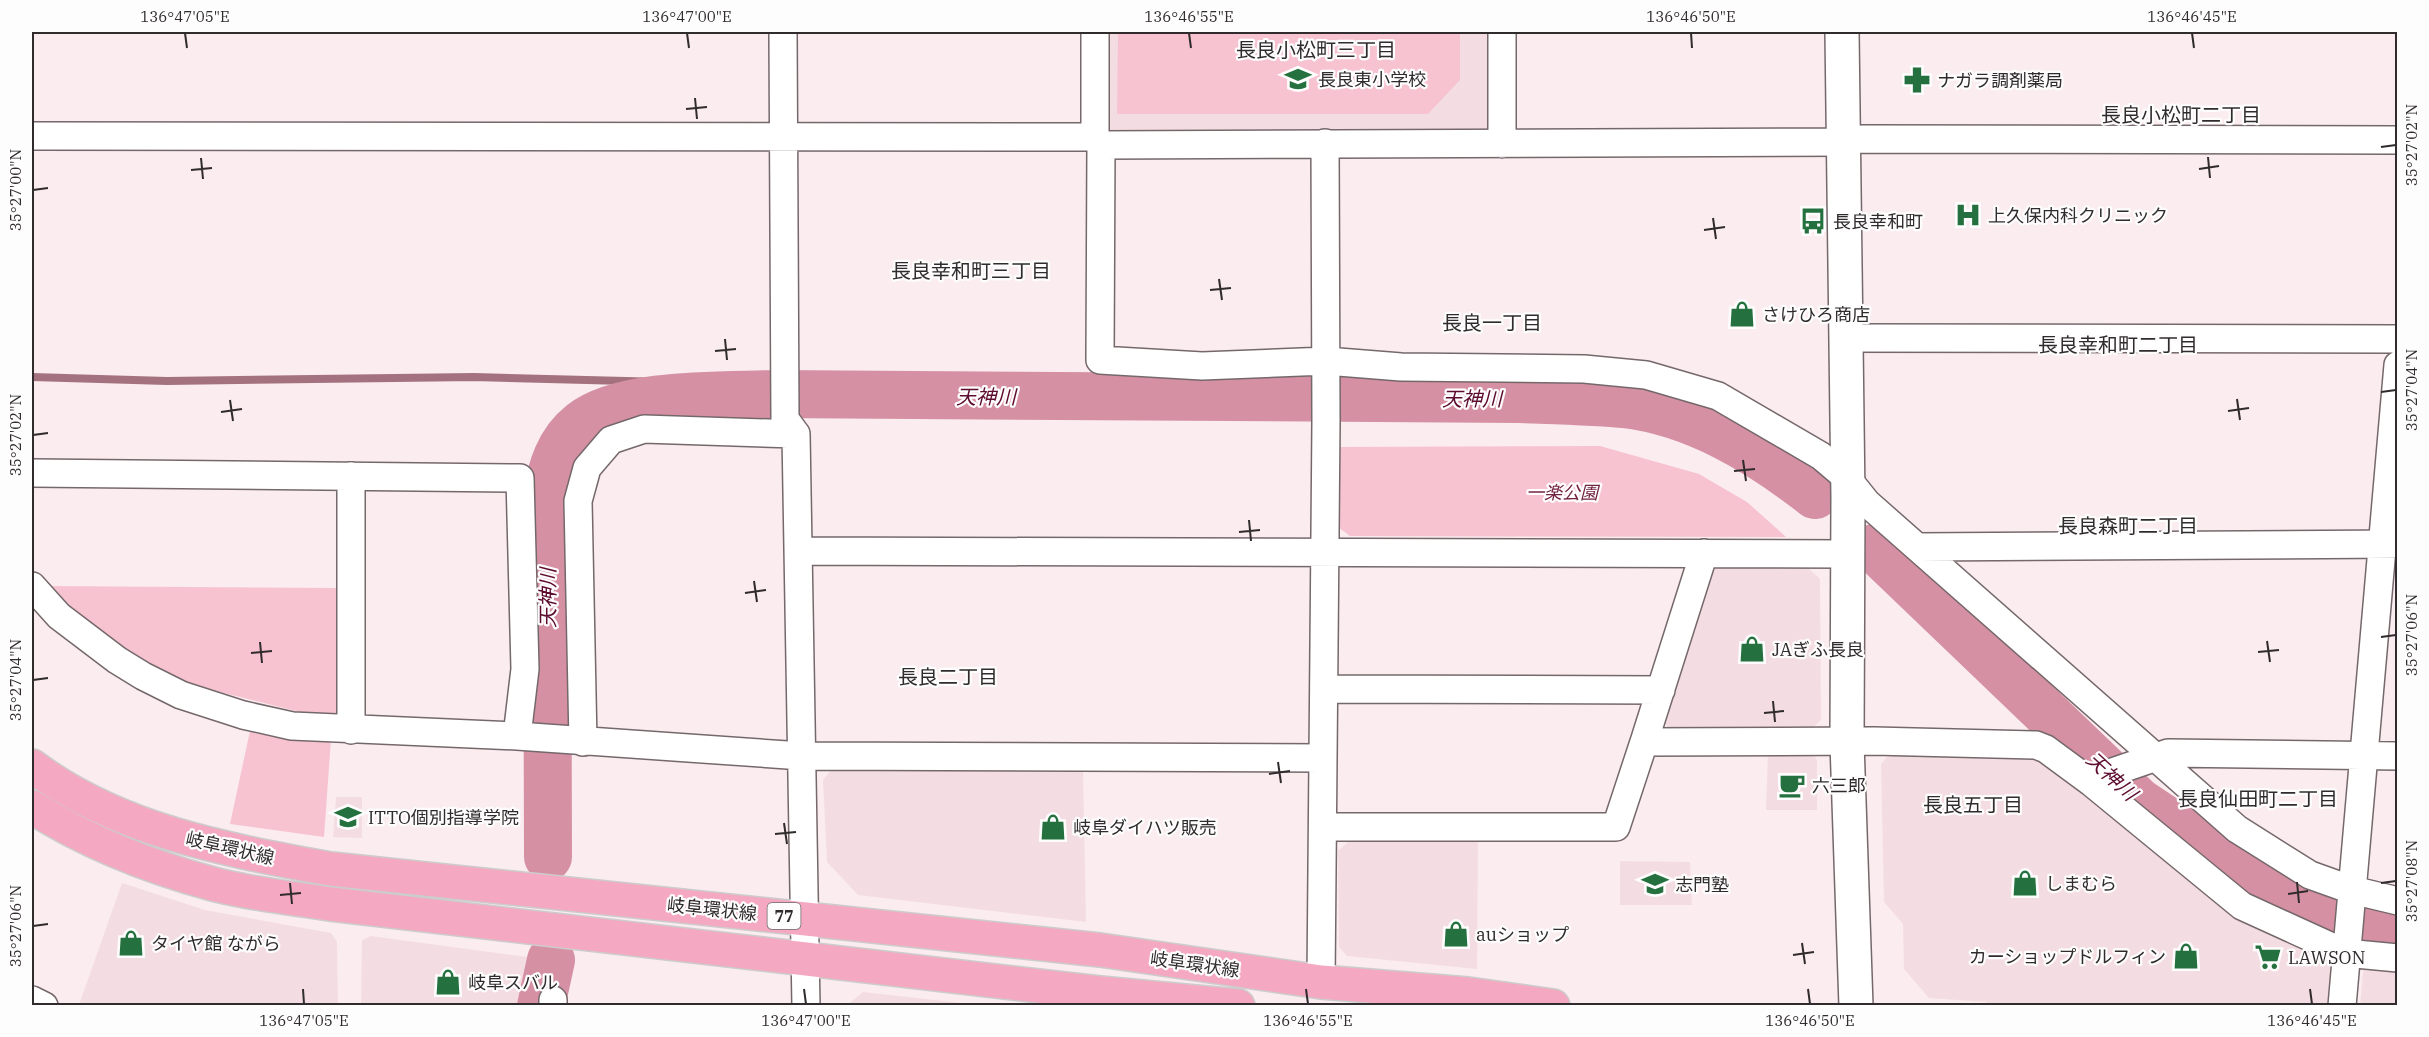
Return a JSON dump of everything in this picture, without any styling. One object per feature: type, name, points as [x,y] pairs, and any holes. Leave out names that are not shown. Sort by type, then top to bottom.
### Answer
[{"type":"main road","name":"岐阜環状線","points":[[32,766],[89,803],[130,820],[219,848],[331,869],[1100,950],[1321,982],[1468,994],[1553,1005]]},
{"type":"main road","name":"岐阜環状線","points":[[32,807],[115,851],[162,869],[215,884],[360,908],[805,958],[1100,999],[1239,1005]]},
{"type":"street","points":[[783,32],[784,374],[791,426],[798,551],[806,1005]]},
{"type":"street","points":[[1095,32],[1100,360],[1202,366],[1584,369],[1646,375],[1718,396],[1821,456],[1848,488],[1918,547],[2150,758],[2236,829],[2310,875],[2351,895],[2397,902]]},
{"type":"street","points":[[1502,32],[1502,144]]},
{"type":"street","points":[[1842,32],[1848,488],[1847,743],[1856,1005]]},
{"type":"street","points":[[32,136],[783,137],[1502,144],[1843,142],[1861,139],[2397,140]]},
{"type":"street","points":[[1321,982],[1326,421],[1325,143]]},
{"type":"street","points":[[1845,338],[2397,339]]},
{"type":"street","points":[[2342,1005],[2345,948],[2365,755],[2390,544],[2397,365]]},
{"type":"street","points":[[575,741],[578,501],[587,468],[611,440],[644,429],[791,426]]},
{"type":"street","points":[[32,473],[520,478],[525,737]]},
{"type":"street","points":[[351,476],[351,730]]},
{"type":"street","points":[[1918,547],[2390,544]]},
{"type":"street","points":[[798,551],[1848,552]]},
{"type":"street","points":[[1323,827],[1616,827],[1704,553]]},
{"type":"street","points":[[32,586],[59,616],[86,638],[117,660],[181,695],[243,715],[292,726],[525,737],[801,756],[1323,758]]},
{"type":"street","points":[[1324,689],[1660,690]]},
{"type":"street","points":[[1644,742],[2036,745],[2095,780],[2242,906],[2345,948],[2397,958]]},
{"type":"street","points":[[2095,780],[2168,753],[2397,756]]},
{"type":"street","points":[[32,1000],[44,1005]]},
{"type":"shaded area","name":"長良東小学校","points":[[1105,32],[1491,32],[1492,132],[1115,139],[1105,126]]},
{"type":"shaded area","name":"JAぎふ長良","points":[[1807,567],[1820,579],[1821,720],[1810,730],[1670,729],[1662,720],[1704,577],[1716,568]]},
{"type":"shaded area","name":"六三郎","points":[[1768,752],[1812,752],[1817,760],[1817,810],[1766,810]]},
{"type":"shaded area","name":"しまむら","points":[[1889,755],[2013,758],[2035,760],[2048,765],[2223,906],[2308,954],[2329,960],[2336,976],[2333,1005],[1989,1006],[1986,1002],[1929,998],[1904,969],[1903,924],[1884,902],[1881,764]]},
{"type":"shaded area","points":[[831,770],[1083,770],[1086,922],[858,895],[827,862],[823,780]]},
{"type":"shaded area","name":"ITTO個別指導学院","points":[[336,797],[362,797],[362,838],[333,837]]},
{"type":"shaded area","points":[[1478,841],[1477,969],[1347,956],[1339,947],[1338,851],[1348,842]]},
{"type":"shaded area","name":"志門塾","points":[[1620,861],[1690,862],[1692,905],[1620,905]]},
{"type":"shaded area","points":[[122,883],[205,910],[331,933],[337,942],[338,1005],[79,1005]]},
{"type":"shaded area","name":"岐阜スバル","points":[[371,936],[535,958],[534,1005],[361,1005],[362,940]]},
{"type":"shaded area","points":[[2364,961],[2397,966],[2397,1005],[2360,1006]]},
{"type":"shaded area","points":[[863,992],[979,1005],[847,1005]]},
{"type":"green space","name":"長良東小学校","points":[[1118,32],[1460,32],[1460,80],[1428,114],[1117,114]]},
{"type":"green space","name":"一楽公園","points":[[1600,446],[1699,474],[1747,502],[1786,537],[1350,536],[1338,527],[1339,447]]},
{"type":"green space","points":[[45,586],[338,588],[340,709],[336,715],[312,715],[220,692],[168,676],[117,645]]},
{"type":"green space","points":[[250,731],[331,739],[324,837],[230,824]]},
{"type":"waterway","points":[[32,377],[167,381],[474,377],[665,382],[682,398]]},
{"type":"waterway","name":"天神川","points":[[548,857],[547,496],[557,457],[567,439],[582,424],[622,406],[674,398],[774,394],[1517,399],[1610,403],[1650,408],[1701,425],[1749,449],[1815,495]]},
{"type":"waterway","name":"天神川","points":[[1874,548],[2139,802],[2280,896],[2398,931]]},
{"type":"waterway","name":"天神川","points":[[541,1006],[551,960]]},
{"type":"place","name":"長良東小学校","points":[[1298,79]]},
{"type":"place","name":"ナガラ調剤薬局","points":[[1917,80]]},
{"type":"place","name":"上久保内科クリニック","points":[[1968,215]]},
{"type":"place","name":"長良幸和町","points":[[1813,221]]},
{"type":"place","name":"さけひろ商店","points":[[1742,314]]},
{"type":"place","name":"JAぎふ長良","points":[[1752,649]]},
{"type":"place","name":"六三郎","points":[[1792,785]]},
{"type":"place","name":"ITTO個別指導学院","points":[[348,817]]},
{"type":"place","name":"岐阜ダイハツ販売","points":[[1053,827]]},
{"type":"place","name":"しまむら","points":[[2025,883]]},
{"type":"place","name":"志門塾","points":[[1655,884]]},
{"type":"place","name":"auショップ","points":[[1456,934]]},
{"type":"place","name":"タイヤ館 ながら","points":[[131,943]]},
{"type":"place","name":"カーショップドルフィン","points":[[2186,956]]},
{"type":"place","name":"LAWSON","points":[[2268,957]]},
{"type":"place","name":"岐阜スバル","points":[[448,982]]},
{"type":"district","name":"長良小松町三丁目","points":[[1316,49]]},
{"type":"district","name":"長良小松町二丁目","points":[[2181,114]]},
{"type":"district","name":"長良幸和町三丁目","points":[[971,270]]},
{"type":"district","name":"長良一丁目","points":[[1492,322]]},
{"type":"district","name":"長良幸和町二丁目","points":[[2118,344]]},
{"type":"district","name":"長良森町二丁目","points":[[2128,525]]},
{"type":"district","name":"長良二丁目","points":[[948,676]]},
{"type":"district","name":"長良仙田町二丁目","points":[[2258,798]]},
{"type":"district","name":"長良五丁目","points":[[1973,804]]}]
